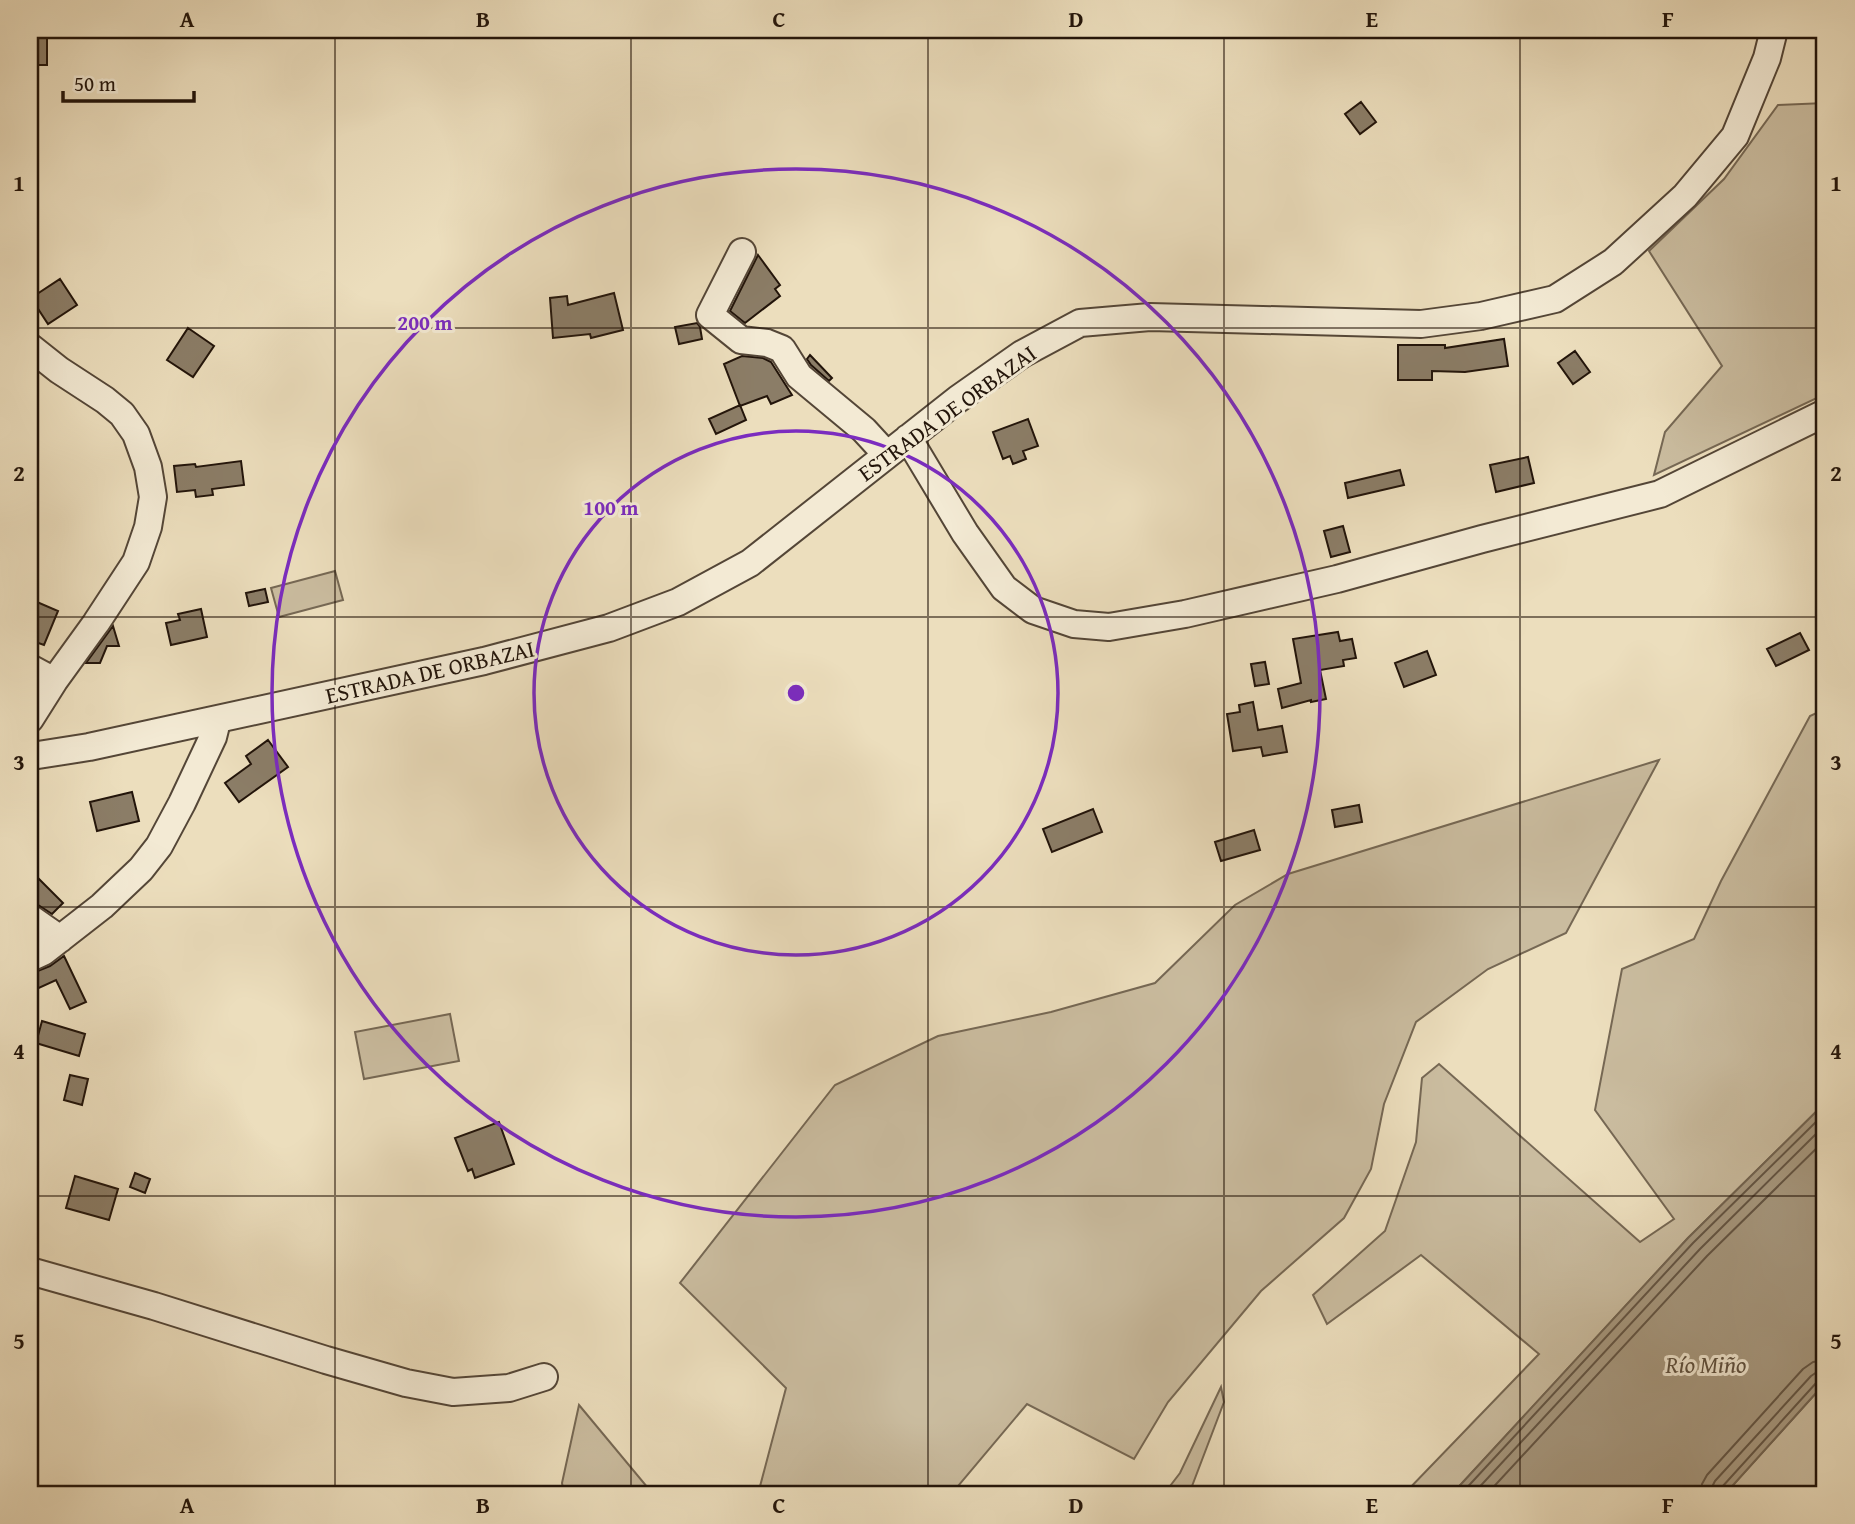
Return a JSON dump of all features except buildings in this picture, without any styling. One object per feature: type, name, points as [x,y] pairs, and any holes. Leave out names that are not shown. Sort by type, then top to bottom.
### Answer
[{"type":"street","name":"ESTRADA DE ORBAZAI","points":[[30,755],[89,747],[484,661],[609,628],[678,602],[750,563],[958,399],[1022,354],[1080,323],[1150,317],[1421,324],[1481,316],[1556,299],[1613,262],[1685,197],[1735,136],[1767,58],[1774,30]]},
{"type":"street","points":[[741,252],[710,314],[741,340],[767,343],[782,349],[799,376],[864,430],[887,455]]},
{"type":"street","points":[[30,347],[122,414],[136,435],[148,467],[153,497],[148,527],[136,562],[30,719]]},
{"type":"street","points":[[908,439],[965,533],[1004,589],[1033,610],[1074,624],[1109,627],[1185,614],[1337,579],[1660,494],[1825,413]]},
{"type":"street","points":[[30,668],[54,681]]},
{"type":"street","points":[[30,958],[43,952],[102,906],[141,869],[159,846],[182,803],[213,737],[217,720]]},
{"type":"street","points":[[30,918],[60,939]]},
{"type":"street","points":[[30,1271],[406,1383],[453,1392],[509,1388],[544,1377]]},
{"type":"shaded area","points":[[1825,103],[1825,390],[1817,398],[1654,475],[1665,432],[1722,366],[1649,251],[1724,179],[1778,105]]},
{"type":"shaded area","points":[[335,571],[343,600],[279,617],[271,588]]},
{"type":"shaded area","points":[[1825,709],[1825,1103],[1688,1238],[1452,1494],[1404,1494],[1539,1354],[1421,1255],[1327,1324],[1313,1295],[1385,1231],[1416,1142],[1422,1078],[1439,1064],[1640,1242],[1674,1219],[1595,1110],[1622,969],[1694,939],[1721,881],[1810,716]]},
{"type":"shaded area","points":[[1659,760],[1566,933],[1488,969],[1416,1022],[1384,1104],[1371,1169],[1344,1218],[1261,1291],[1168,1402],[1134,1459],[1027,1404],[958,1486],[968,1494],[758,1494],[786,1388],[680,1283],[835,1085],[938,1036],[1051,1012],[1155,983],[1235,905],[1288,874]]},
{"type":"shaded area","points":[[450,1014],[459,1061],[364,1079],[355,1032]]},
{"type":"shaded area","points":[[1825,1383],[1825,1494],[1725,1494]]},
{"type":"shaded area","points":[[1221,1387],[1224,1402],[1189,1494],[1164,1494],[1180,1473]]},
{"type":"shaded area","points":[[579,1405],[653,1494],[564,1494],[562,1483]]},
{"type":"water","name":"Río Miño","points":[[1825,1103],[1825,1383],[1725,1494],[1452,1494],[1688,1238]]}]
